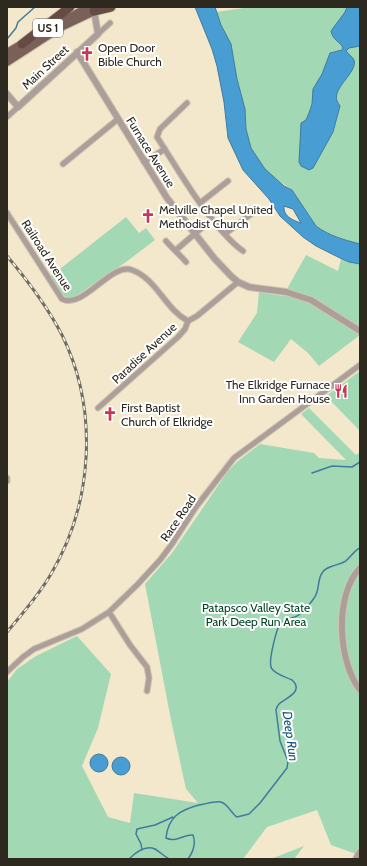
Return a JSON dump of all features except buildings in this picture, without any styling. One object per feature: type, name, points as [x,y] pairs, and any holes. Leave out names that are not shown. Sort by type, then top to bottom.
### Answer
[{"type":"highway","points":[[22,44],[70,7]]},
{"type":"highway","points":[[91,9],[111,7]]},
{"type":"main road","name":"US 1","points":[[7,53],[55,25],[91,9],[103,7]]},
{"type":"main road","name":"US 1","points":[[7,62],[91,9]]},
{"type":"street","points":[[91,9],[98,34]]},
{"type":"street","name":"Main Street","points":[[7,117],[110,23]]},
{"type":"street","name":"Furnace Avenue","points":[[77,52],[170,202],[195,234],[238,282],[254,288],[286,292],[311,300],[360,331]]},
{"type":"street","points":[[7,94],[18,107]]},
{"type":"street","points":[[188,103],[160,129],[157,136],[200,203],[235,246],[243,251]]},
{"type":"street","points":[[63,164],[118,119]]},
{"type":"street","points":[[144,162],[165,149]]},
{"type":"street","points":[[200,203],[228,181]]},
{"type":"street","points":[[225,234],[255,211]]},
{"type":"street","name":"Railroad Avenue","points":[[7,213],[62,299],[68,301],[76,300],[116,272],[128,269],[138,273],[149,281],[175,312],[188,321]]},
{"type":"street","points":[[176,250],[212,219]]},
{"type":"street","points":[[166,241],[186,262]]},
{"type":"street","name":"Paradise Avenue","points":[[98,408],[178,337],[185,329],[188,321],[197,316],[238,282]]},
{"type":"street","name":"Race Road","points":[[7,672],[19,659],[34,649],[82,629],[109,612],[160,560],[196,507],[234,458],[360,364]]},
{"type":"street","points":[[360,568],[352,578],[346,593],[342,627],[343,644],[349,668],[353,680],[360,690]]},
{"type":"street","points":[[109,612],[130,645],[147,667],[149,678],[147,691]]},
{"type":"street","points":[[356,859],[360,852]]},
{"type":"green space","points":[[251,7],[360,7],[360,335],[319,366],[308,353],[291,339],[274,362],[238,342],[257,313],[259,292],[283,296],[306,255],[338,271],[346,240],[330,235],[316,226],[292,190],[273,177],[265,169],[251,148],[246,129],[245,109],[237,79],[231,44],[224,33],[216,12]]},
{"type":"green space","points":[[126,217],[139,233],[146,228],[155,240],[126,262],[73,298],[63,296],[51,276]]},
{"type":"green space","points":[[360,371],[360,431],[326,396]]},
{"type":"green space","name":"Patapsco Valley State Park Deep Run Area","points":[[309,408],[356,455],[360,452],[360,859],[357,859],[359,855],[331,845],[317,810],[267,827],[243,859],[7,859],[7,682],[17,669],[36,656],[77,636],[111,674],[98,728],[82,766],[108,817],[130,823],[134,793],[198,803],[186,789],[145,584],[172,553],[228,471],[260,444],[314,453],[319,458],[346,460],[301,414]]},
{"type":"green space","points":[[304,846],[294,859],[271,859]]},
{"type":"water","points":[[195,7],[215,7],[221,25],[231,44],[237,79],[245,109],[246,129],[251,148],[265,169],[284,186],[292,190],[316,226],[332,235],[360,244],[360,264],[349,262],[340,258],[316,246],[303,237],[280,216],[269,199],[243,170],[228,138],[224,102],[212,49]],"holes":[[[284,206],[293,209],[301,223],[291,219],[285,212]]]},
{"type":"water","points":[[347,7],[360,7],[360,46],[349,48],[346,51],[354,60],[354,65],[336,96],[340,106],[333,132],[313,168],[309,170],[301,166],[299,162],[301,123],[306,120],[309,113],[312,104],[313,89],[322,74],[330,53],[342,50],[343,48],[333,37],[331,31]]},
{"type":"water","points":[[99,754],[106,756],[108,763],[106,770],[99,772],[92,770],[90,763],[92,756]]},
{"type":"water","points":[[121,757],[125,758],[129,762],[129,770],[125,774],[121,775],[117,774],[113,770],[112,766],[113,762],[117,758]]},
{"type":"waterway","points":[[7,39],[16,28],[18,22],[35,7]]},
{"type":"waterway","points":[[312,473],[332,466],[352,467],[360,462]]},
{"type":"waterway","name":"Deep Run","points":[[188,859],[194,847],[193,835],[173,840],[166,838],[169,825],[176,816],[186,809],[218,802],[226,805],[237,817],[249,814],[260,803],[287,768],[288,761],[280,741],[276,710],[278,705],[295,692],[296,688],[292,680],[276,673],[271,666],[272,648],[279,625],[281,622],[298,616],[312,601],[316,595],[320,578],[324,571],[329,567],[344,562],[360,548]]},
{"type":"waterway","points":[[142,850],[136,834],[137,829],[155,825],[173,817]]},
{"type":"waterway","name":"Deep Run","points":[[129,859],[138,852],[148,848],[155,849],[169,859]]},
{"type":"railway","points":[[7,256],[44,304],[62,335],[74,364],[82,394],[86,425],[86,456],[83,487],[76,517],[65,546],[51,574],[41,589],[7,632]]},
{"type":"place","name":"Open Door Bible Church","points":[[87,54]]},
{"type":"place","name":"Melville Chapel United Methodist Church","points":[[148,216]]},
{"type":"place","name":"The Elkridge Furnace Inn Garden House","points":[[341,391]]},
{"type":"place","name":"First Baptist Church of Elkridge","points":[[110,414]]}]
